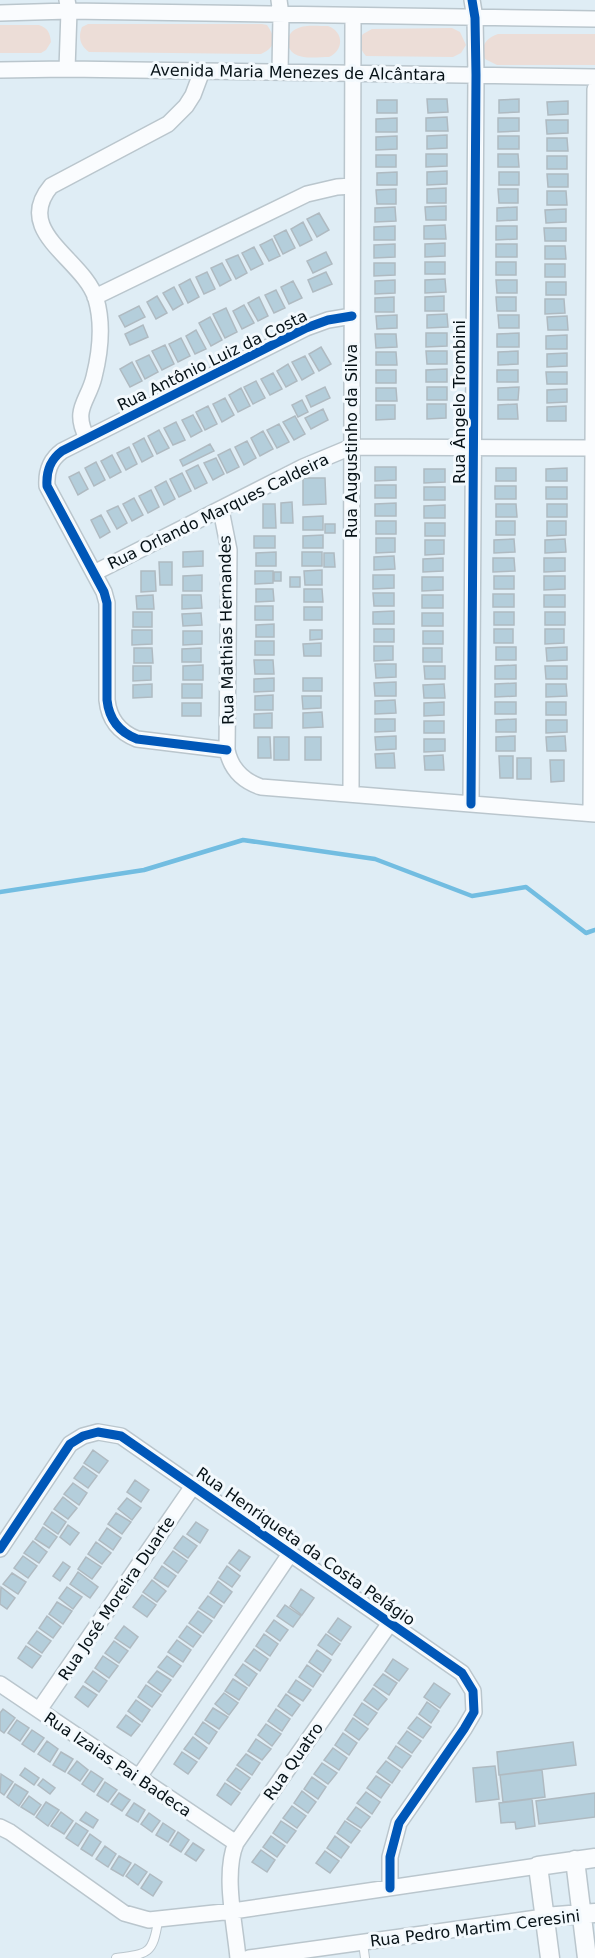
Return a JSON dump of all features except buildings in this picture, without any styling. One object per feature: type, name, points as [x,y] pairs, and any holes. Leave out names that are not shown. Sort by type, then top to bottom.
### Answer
[{"type":"street","name":"Rua Ângelo Trombini","points":[[471,804],[476,75],[475,18],[472,0]]},
{"type":"street","points":[[0,13],[68,6],[280,7],[353,16],[595,19]]},
{"type":"street","points":[[67,69],[68,6]]},
{"type":"street","points":[[280,7],[280,72]]},
{"type":"street","name":"Rua Augustinho da Silva","points":[[351,794],[353,16]]},
{"type":"street","name":"Avenida Maria Menezes de Alcântara","points":[[0,70],[595,77]]},
{"type":"street","points":[[87,438],[82,425],[81,410],[94,378],[99,344],[99,321],[95,297],[83,277],[43,230],[40,210],[44,197],[51,186],[168,124],[182,111],[193,95],[202,71]]},
{"type":"street","points":[[227,750],[238,774],[255,785],[593,814],[595,89]]},
{"type":"street","points":[[95,297],[307,194],[352,186]]},
{"type":"street","name":"Rua Antônio Luiz da Costa","points":[[227,750],[137,739],[125,734],[116,725],[107,700],[107,603],[104,592],[47,486],[48,469],[58,454],[87,438],[306,328],[328,320],[352,316]]},
{"type":"street","name":"Rua Orlando Marques Caldeira","points":[[94,573],[303,467],[351,447],[594,448]]},
{"type":"street","name":"Rua Mathias Hernandes","points":[[220,510],[229,550],[227,750]]},
{"type":"street","name":"Rua Henriqueta da Costa Pelágio","points":[[0,1548],[70,1444],[83,1436],[106,1432],[121,1436],[462,1673],[471,1685],[474,1713],[399,1823],[390,1857],[390,1888]]},
{"type":"street","name":"Rua José Moreira Duarte","points":[[39,1710],[193,1486]]},
{"type":"street","points":[[139,1777],[290,1554]]},
{"type":"street","name":"Rua Quatro","points":[[238,1958],[229,1867],[236,1843],[390,1623]]},
{"type":"street","name":"Rua Izaias Pai Badeca","points":[[0,1684],[236,1843]]},
{"type":"street","points":[[0,1845],[5,1830],[124,1913],[140,1919],[158,1921],[595,1858]]},
{"type":"street","points":[[575,1860],[588,1914],[587,1958]]},
{"type":"street","points":[[538,1866],[550,1958]]},
{"type":"street","name":"Rua Pedro Martim Ceresini","points":[[249,1958],[364,1950],[544,1917],[588,1914]]},
{"type":"lane","points":[[116,1958],[146,1952],[155,1940],[158,1921]]},
{"type":"shaded area","points":[[88,24],[262,24],[267,25],[270,29],[273,42],[270,49],[261,54],[89,52],[80,38],[82,27]]},
{"type":"shaded area","points":[[0,25],[39,25],[48,31],[51,42],[41,53],[0,53]]},
{"type":"shaded area","points":[[328,26],[337,32],[340,41],[337,50],[329,57],[303,57],[289,48],[287,41],[293,31],[298,28]]},
{"type":"shaded area","points":[[452,28],[460,32],[466,45],[461,53],[453,57],[366,56],[360,45],[363,34],[372,29]]},
{"type":"shaded area","points":[[498,34],[595,34],[595,65],[497,65],[485,59],[483,47],[490,38]]},
{"type":"waterway","points":[[0,892],[144,870],[243,840],[375,859],[472,896],[526,887],[586,933],[595,930]]},
{"type":"cycle path","points":[[471,804],[476,75],[475,18],[472,0]]},
{"type":"cycle path","points":[[227,750],[137,739],[125,733],[116,724],[107,700],[107,603],[104,592],[47,486],[48,471],[54,458],[62,451],[306,328],[328,320],[352,316]]},
{"type":"cycle path","points":[[0,1549],[70,1444],[83,1436],[98,1432],[121,1436],[462,1673],[473,1691],[474,1712],[399,1823],[390,1857],[390,1888]]}]
